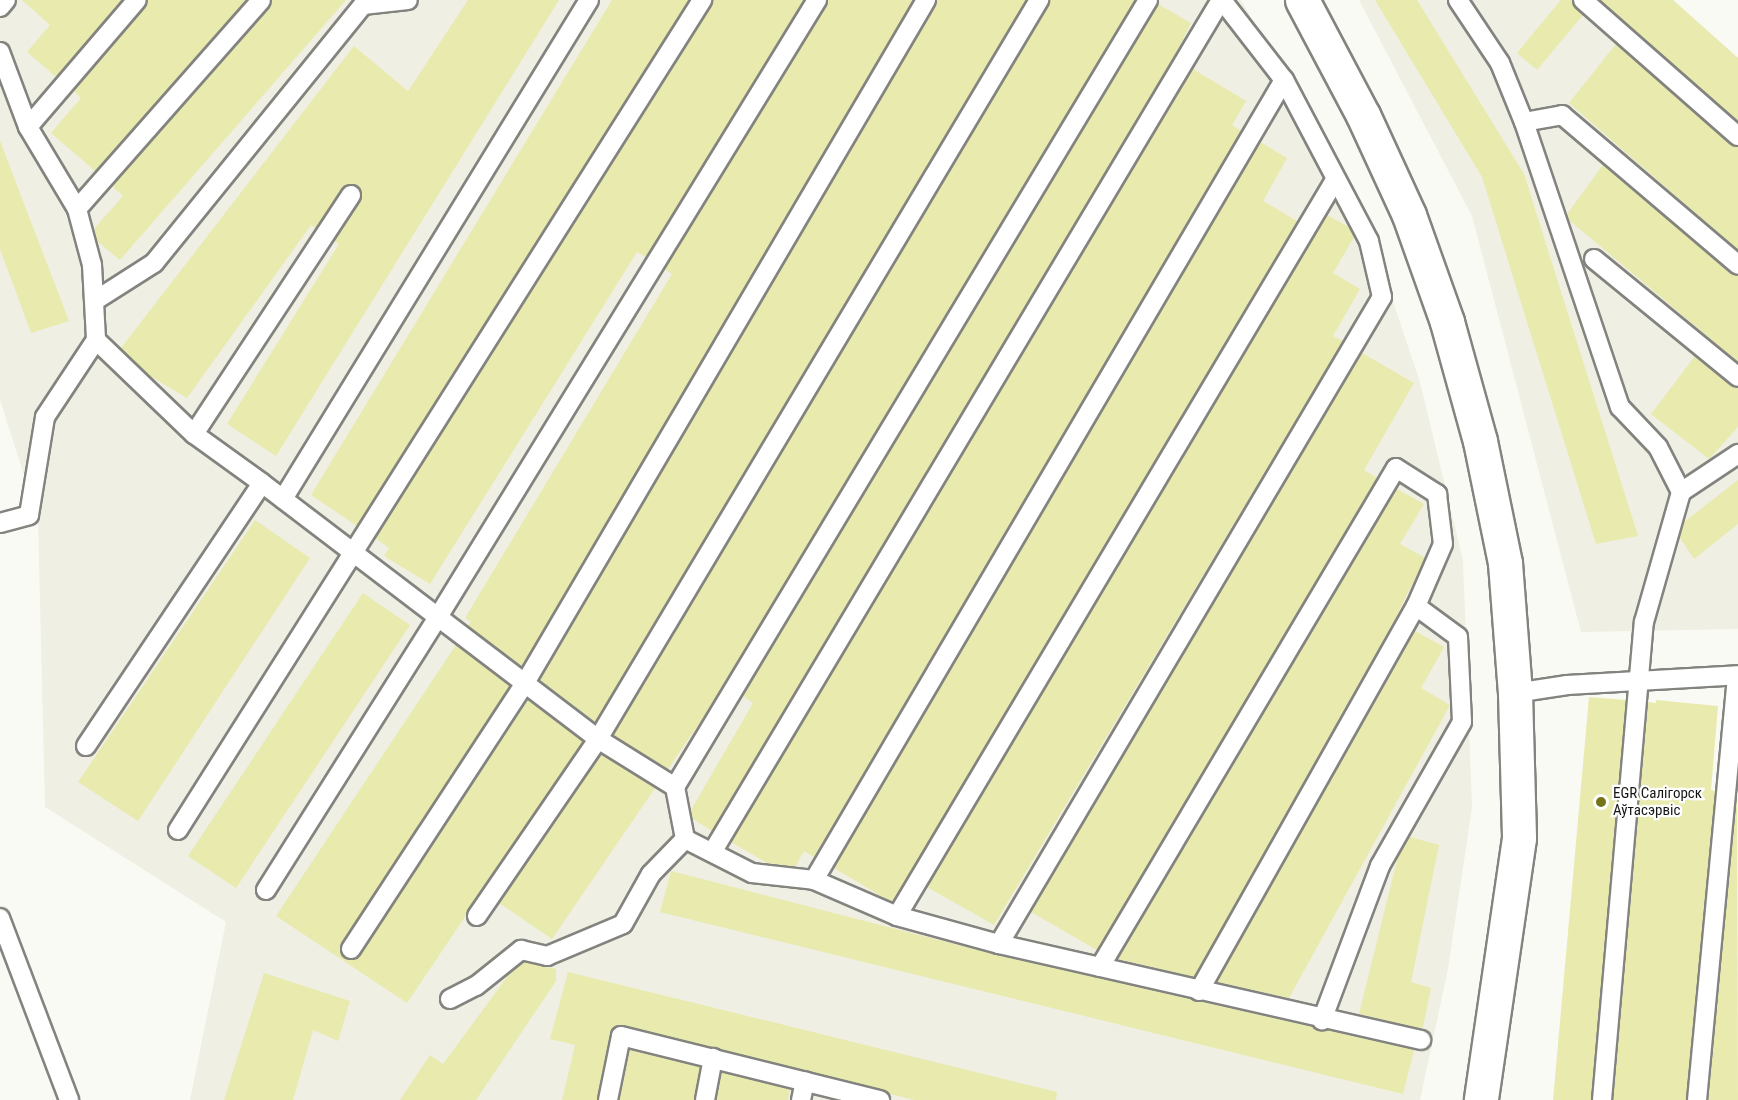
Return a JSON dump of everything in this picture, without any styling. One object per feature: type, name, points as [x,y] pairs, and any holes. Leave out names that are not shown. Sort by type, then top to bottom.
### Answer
[{"type":"main road","points":[[1302,0],[1364,115],[1409,216],[1446,322],[1480,441],[1506,563],[1515,693],[1519,838],[1481,1100]]},
{"type":"lane","points":[[0,7],[6,0]]},
{"type":"lane","points":[[28,127],[137,0]]},
{"type":"lane","points":[[77,209],[261,0]]},
{"type":"lane","points":[[96,300],[154,263],[363,5],[408,0]]},
{"type":"lane","points":[[283,499],[589,0]]},
{"type":"lane","points":[[178,830],[356,554],[702,0]]},
{"type":"lane","points":[[266,890],[438,617],[817,0]]},
{"type":"lane","points":[[351,949],[525,683],[926,0]]},
{"type":"lane","points":[[477,916],[598,739],[1039,0]]},
{"type":"lane","points":[[685,839],[675,788],[1148,0]]},
{"type":"lane","points":[[713,851],[1222,0],[1284,80],[1369,241],[1382,297],[999,944]]},
{"type":"lane","points":[[1458,0],[1500,63],[1524,122],[1620,407],[1658,447],[1681,492]]},
{"type":"lane","points":[[1583,0],[1738,136]]},
{"type":"lane","points":[[0,52],[28,127],[77,209],[92,265],[96,300],[96,340],[45,417],[28,515],[0,523]]},
{"type":"lane","points":[[814,880],[1284,80]]},
{"type":"lane","points":[[1524,122],[1562,115],[1738,265]]},
{"type":"lane","points":[[897,916],[1335,180]]},
{"type":"lane","points":[[194,434],[351,195]]},
{"type":"lane","points":[[1594,259],[1738,377]]},
{"type":"lane","points":[[96,340],[194,434],[262,483],[598,739],[675,788]]},
{"type":"lane","points":[[1602,1100],[1644,622],[1681,492],[1738,454]]},
{"type":"lane","points":[[1100,967],[1396,468],[1437,494],[1443,544],[1416,606],[1199,991]]},
{"type":"lane","points":[[86,746],[262,483]]},
{"type":"lane","points":[[1322,1020],[1380,866],[1462,722],[1458,637],[1416,606]]},
{"type":"lane","points":[[1515,693],[1638,681],[1698,678],[1737,683],[1697,1100]]},
{"type":"lane","points":[[685,839],[713,851],[752,873],[814,880],[897,916],[999,944],[1322,1020],[1421,1040]]},
{"type":"lane","points":[[450,999],[476,986],[521,951],[547,956],[622,924],[651,874],[685,839]]},
{"type":"lane","points":[[0,918],[69,1100]]},
{"type":"lane","points":[[608,1100],[621,1036],[880,1100]]},
{"type":"lane","points":[[705,1100],[713,1058]]},
{"type":"lane","points":[[801,1100],[805,1081]]},
{"type":"shaded area","points":[[0,0],[1241,0],[1360,204],[1420,382],[1463,560],[1472,807],[1448,969],[1420,1100],[190,1100],[226,922],[45,807],[38,519],[0,400]]},
{"type":"shaded area","points":[[1359,0],[1673,0],[1738,58],[1738,629],[1581,632],[1472,216]]},
{"type":"building","points":[[22,0],[122,0],[56,77],[27,52],[50,25]]},
{"type":"building","points":[[148,0],[246,0],[95,171],[51,133],[81,98],[74,91]]},
{"type":"building","points":[[272,0],[346,0],[120,260],[97,241],[94,229],[123,196],[112,186]]},
{"type":"building","points":[[468,0],[559,0],[276,456],[227,424],[339,244],[334,241],[362,196],[358,186],[345,185],[316,228],[311,225],[187,398],[150,376],[121,348],[354,46],[408,91]]},
{"type":"building","points":[[612,0],[689,0],[357,526],[311,495]]},
{"type":"building","points":[[713,0],[804,0],[646,257],[637,252],[430,584],[384,556],[389,548],[375,538]]},
{"type":"building","points":[[828,0],[913,0],[522,667],[468,626],[471,622],[465,618],[672,274],[665,269]]},
{"type":"building","points":[[937,0],[1026,0],[595,722],[540,680]]},
{"type":"building","points":[[1050,0],[1135,0],[707,712],[668,769],[613,735]]},
{"type":"building","points":[[1375,0],[1417,0],[1524,174],[1638,536],[1596,544],[1482,177]]},
{"type":"building","points":[[1561,0],[1572,0],[1583,15],[1537,70],[1517,53]]},
{"type":"building","points":[[1600,0],[1673,0],[1738,58],[1738,121]]},
{"type":"building","points":[[1158,4],[1191,23],[1174,57],[712,831],[693,819],[691,810],[753,703],[743,696]]},
{"type":"building","points":[[1616,44],[1738,147],[1738,250],[1569,103]]},
{"type":"building","points":[[1193,69],[1246,101],[1232,125],[1241,131],[814,857],[804,851],[795,867],[767,863],[731,842]]},
{"type":"building","points":[[0,141],[69,321],[31,333],[0,249]]},
{"type":"building","points":[[1260,142],[1287,158],[1263,201],[1297,221],[908,876],[892,901],[888,900],[834,868]]},
{"type":"building","points":[[1603,165],[1738,276],[1738,362],[1569,220],[1567,214]]},
{"type":"building","points":[[1327,215],[1349,227],[1354,237],[1333,273],[1360,289],[1333,336],[1343,341],[994,925],[927,887]]},
{"type":"building","points":[[1362,353],[1414,383],[1364,470],[1377,478],[1097,950],[1031,912]]},
{"type":"building","points":[[1695,356],[1738,388],[1738,427],[1709,459],[1651,414]]},
{"type":"building","points":[[1738,480],[1738,524],[1694,559],[1680,538],[1684,522]]},
{"type":"building","points":[[1397,489],[1424,504],[1400,544],[1425,558],[1395,619],[1194,977],[1118,959]]},
{"type":"building","points":[[255,520],[310,558],[138,821],[78,782]]},
{"type":"building","points":[[363,593],[410,625],[236,888],[188,856]]},
{"type":"building","points":[[1415,631],[1444,647],[1421,688],[1450,705],[1289,998],[1217,982]]},
{"type":"building","points":[[456,645],[510,686],[342,943],[344,958],[351,960],[360,955],[528,700],[583,741],[407,1003],[276,916]]},
{"type":"building","points":[[1589,697],[1626,700],[1591,1100],[1553,1100]]},
{"type":"building","points":[[1656,700],[1718,706],[1711,790],[1715,791],[1686,1100],[1613,1100],[1648,702],[1656,703]]},
{"type":"building","points":[[601,754],[655,788],[552,939],[499,903]]},
{"type":"building","points":[[1737,791],[1738,1100],[1708,1100]]},
{"type":"building","points":[[1410,837],[1439,845],[1411,982],[1431,988],[1423,1027],[1419,1028],[1359,1014],[1398,856]]},
{"type":"building","points":[[671,871],[997,955],[1414,1050],[1403,1094],[660,912]]},
{"type":"building","points":[[523,962],[556,969],[556,981],[476,1100],[400,1100],[430,1055],[443,1064],[510,973]]},
{"type":"building","points":[[568,972],[1057,1092],[1056,1100],[914,1100],[623,1025],[610,1033],[597,1100],[562,1100],[575,1045],[550,1039]]},
{"type":"building","points":[[264,973],[350,1001],[338,1041],[313,1030],[293,1100],[224,1100]]},
{"type":"building","points":[[630,1050],[700,1067],[694,1100],[619,1100]]},
{"type":"building","points":[[722,1072],[790,1089],[788,1100],[716,1100]]},
{"type":"place","name":"EGR Салігорск Аўтасэрвіс","points":[[1601,802]]}]
